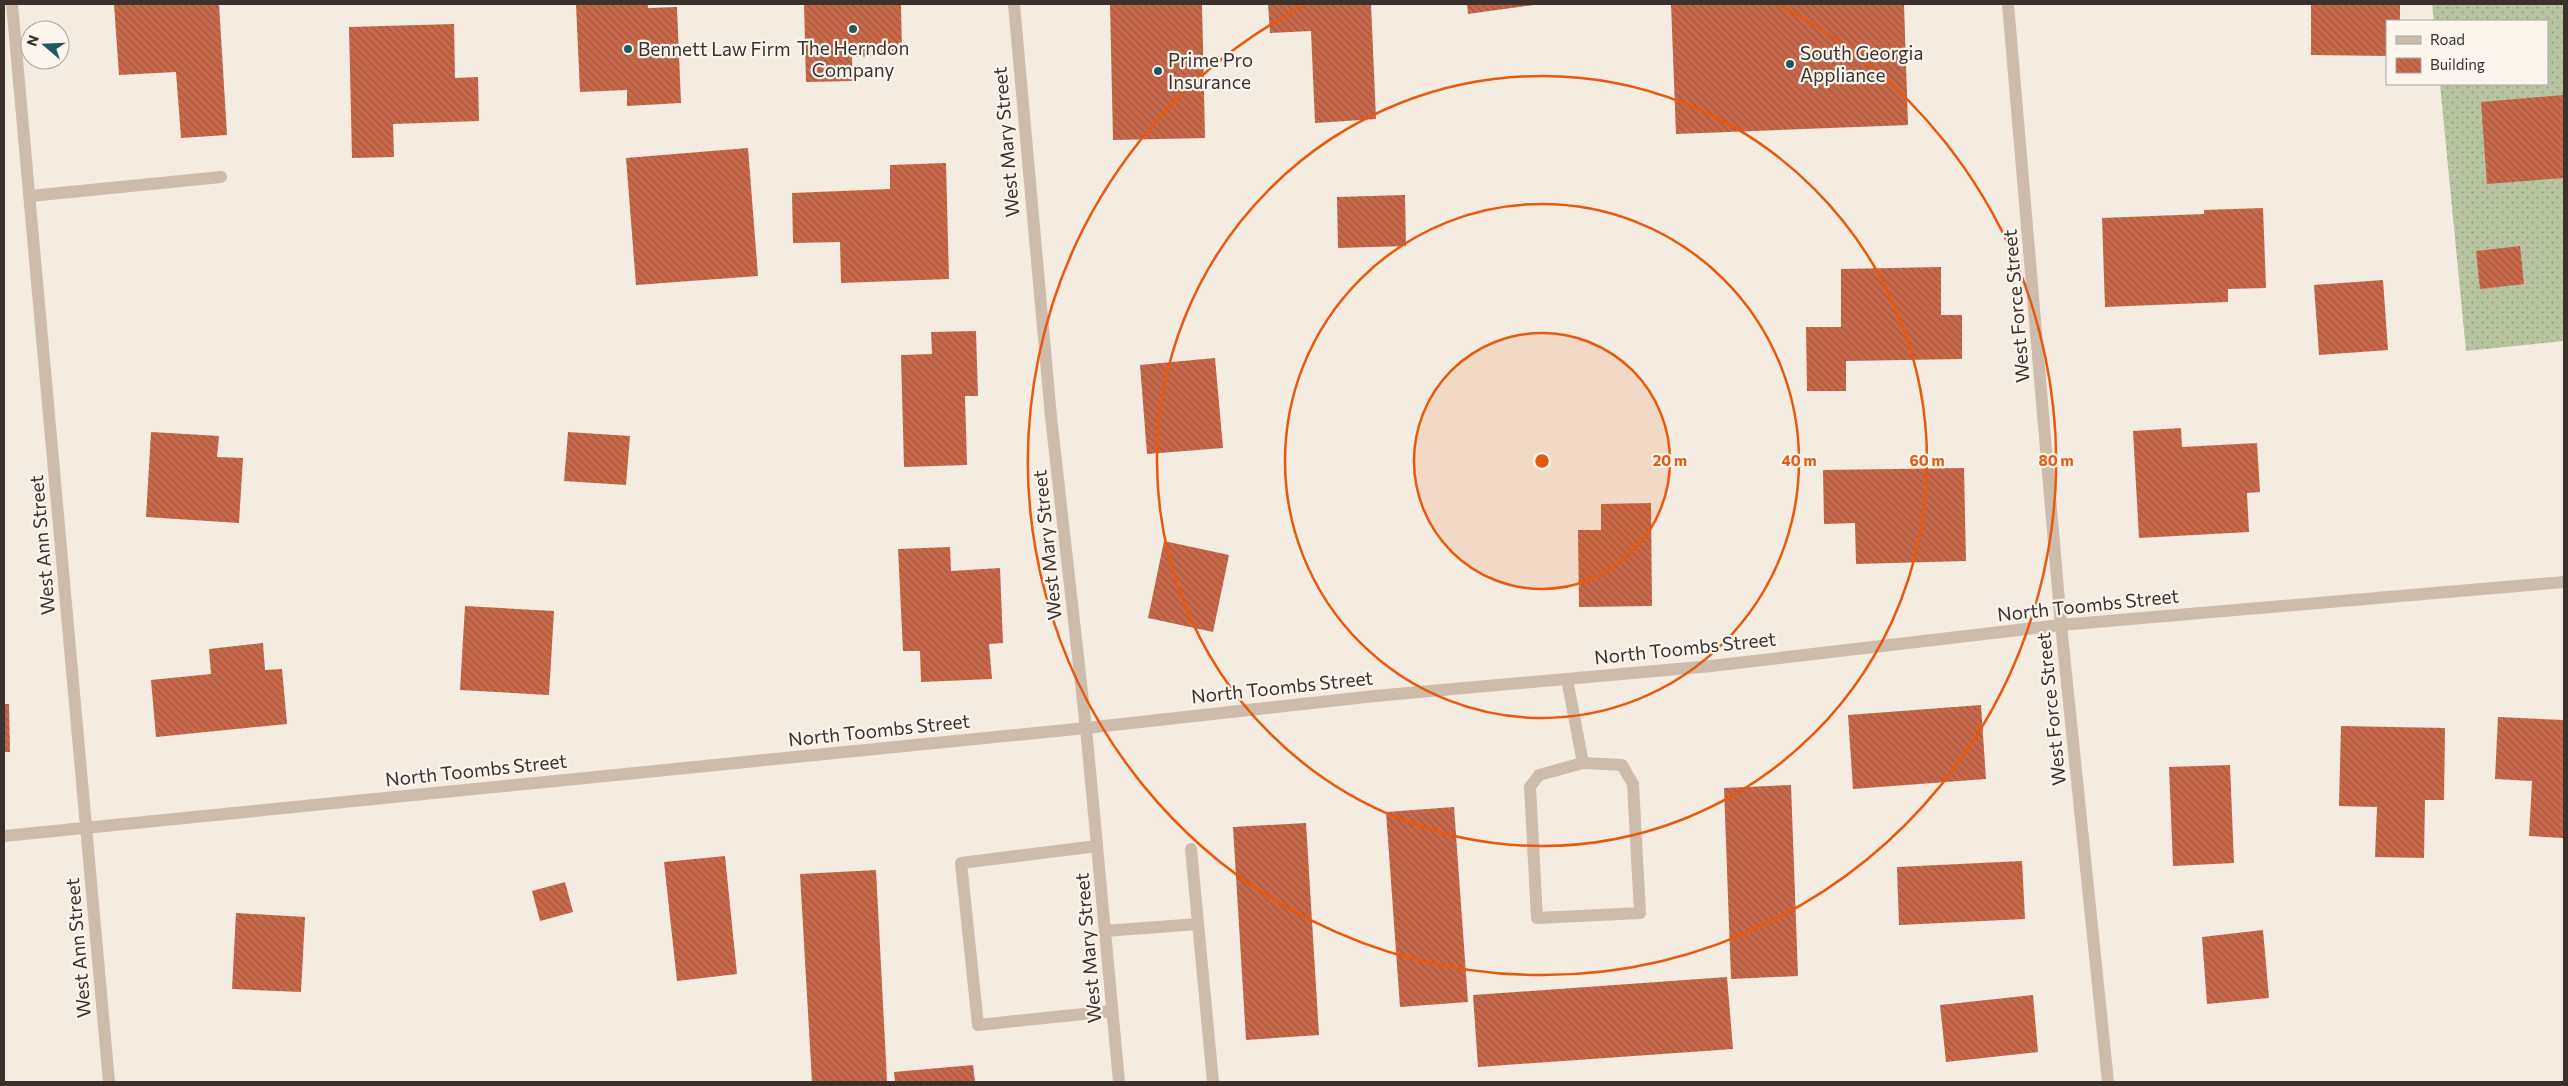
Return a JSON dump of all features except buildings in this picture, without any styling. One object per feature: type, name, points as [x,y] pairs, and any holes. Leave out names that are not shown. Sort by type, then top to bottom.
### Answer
[{"type":"street","name":"West Ann Street","points":[[12,4],[109,1082]]},
{"type":"street","name":"West Mary Street","points":[[1014,4],[1019,78],[1051,416],[1086,728],[1119,1082]]},
{"type":"street","name":"West Force Street","points":[[2008,4],[2061,625],[2108,1082]]},
{"type":"street","points":[[30,196],[220,177]]},
{"type":"street","name":"North Toombs Street","points":[[4,836],[86,826],[327,804],[1086,728],[1375,696],[1711,666],[2061,625],[2564,582]]},
{"type":"street","points":[[1567,679],[1583,763]]},
{"type":"street","points":[[1583,763],[1622,765],[1633,784],[1640,913],[1537,918],[1530,787],[1539,775],[1583,763]]},
{"type":"street","points":[[1097,846],[961,864],[978,1025],[1112,1011]]},
{"type":"street","points":[[1191,849],[1213,1082]]},
{"type":"street","points":[[1105,931],[1198,924]]},
{"type":"green space","points":[[2432,4],[2564,4],[2564,341],[2466,351],[2440,85],[2548,85],[2548,20],[2434,20]]},
{"type":"place","name":"The Herndon Company","points":[[853,29]]},
{"type":"place","name":"Bennett Law Firm","points":[[628,49]]},
{"type":"place","name":"South Georgia Appliance","points":[[1790,64]]},
{"type":"place","name":"Prime Pro Insurance","points":[[1158,71]]}]
